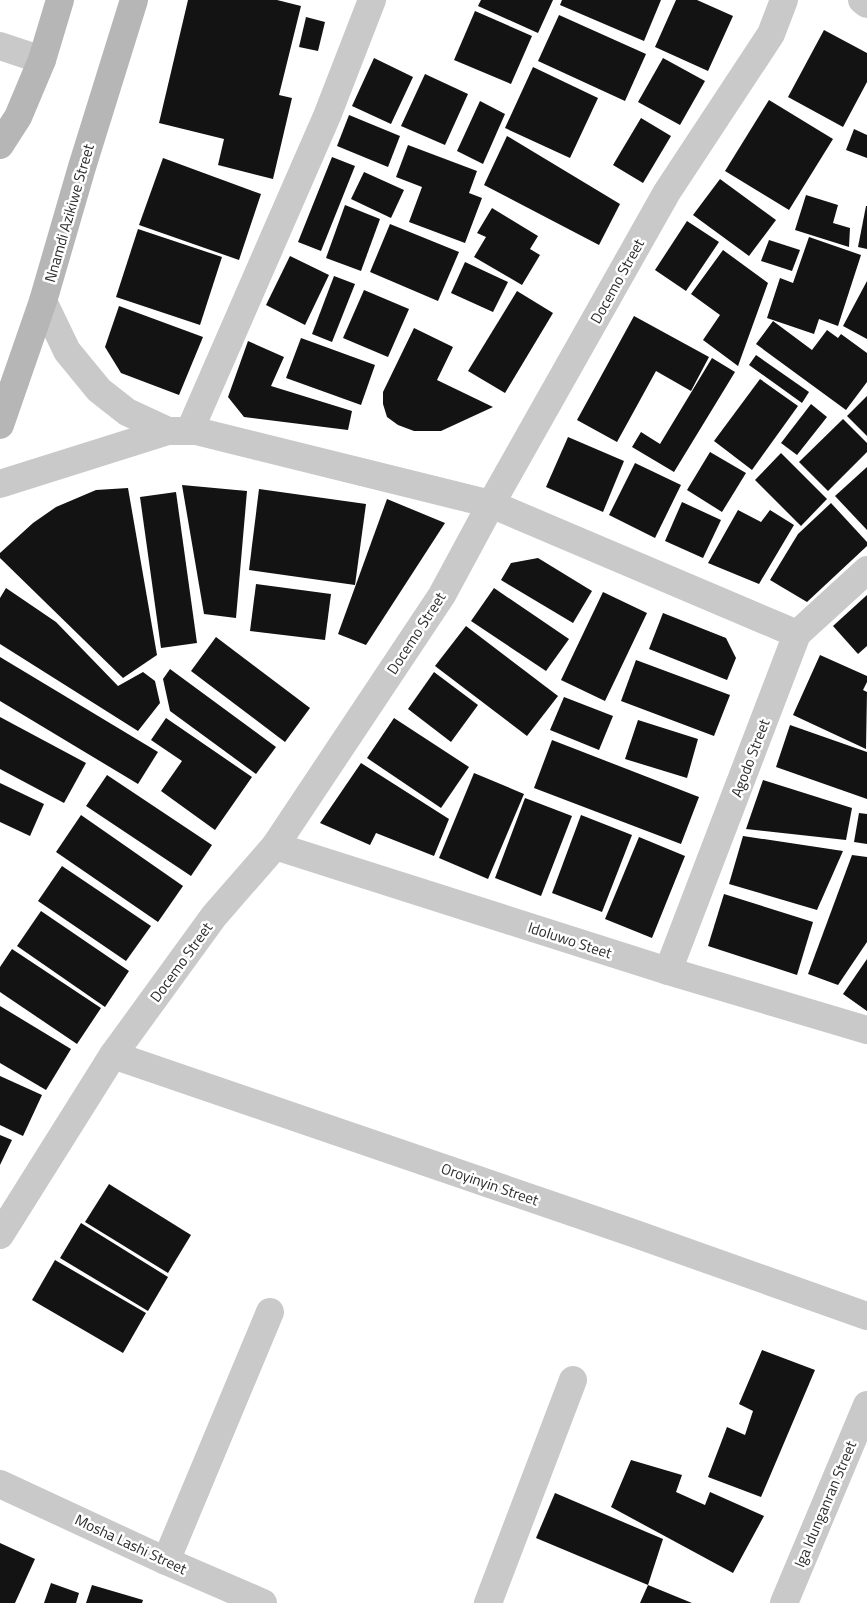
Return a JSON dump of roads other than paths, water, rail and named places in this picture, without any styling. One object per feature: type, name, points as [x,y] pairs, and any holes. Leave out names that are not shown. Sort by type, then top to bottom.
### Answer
[{"type":"main road","points":[[0,144],[18,117],[42,60],[60,0]]},
{"type":"main road","name":"Nnamdi Azikiwe Street","points":[[0,425],[43,301],[134,0]]},
{"type":"street","points":[[0,484],[179,431],[327,116],[372,0]]},
{"type":"street","name":"Docemo Street","points":[[0,1235],[112,1055],[214,916],[275,846],[442,595],[491,504],[668,192],[771,34],[784,0]]},
{"type":"street","points":[[862,0],[867,4]]},
{"type":"street","points":[[0,46],[42,60]]},
{"type":"street","points":[[43,301],[67,351],[99,390],[127,412],[179,431],[491,504],[797,634]]},
{"type":"street","name":"Agodo Street","points":[[668,971],[797,634],[867,570]]},
{"type":"street","name":"Idoluwo Steet","points":[[275,846],[668,971],[867,1030]]},
{"type":"street","name":"Oroyinyin Street","points":[[112,1055],[611,1225],[867,1316]]},
{"type":"street","points":[[166,1561],[270,1312]]},
{"type":"street","points":[[488,1603],[573,1380]]},
{"type":"street","name":"Iga Idunganran Street","points":[[784,1603],[867,1405]]},
{"type":"street","name":"Mosha Lashi Street","points":[[0,1484],[166,1561],[263,1603]]}]
